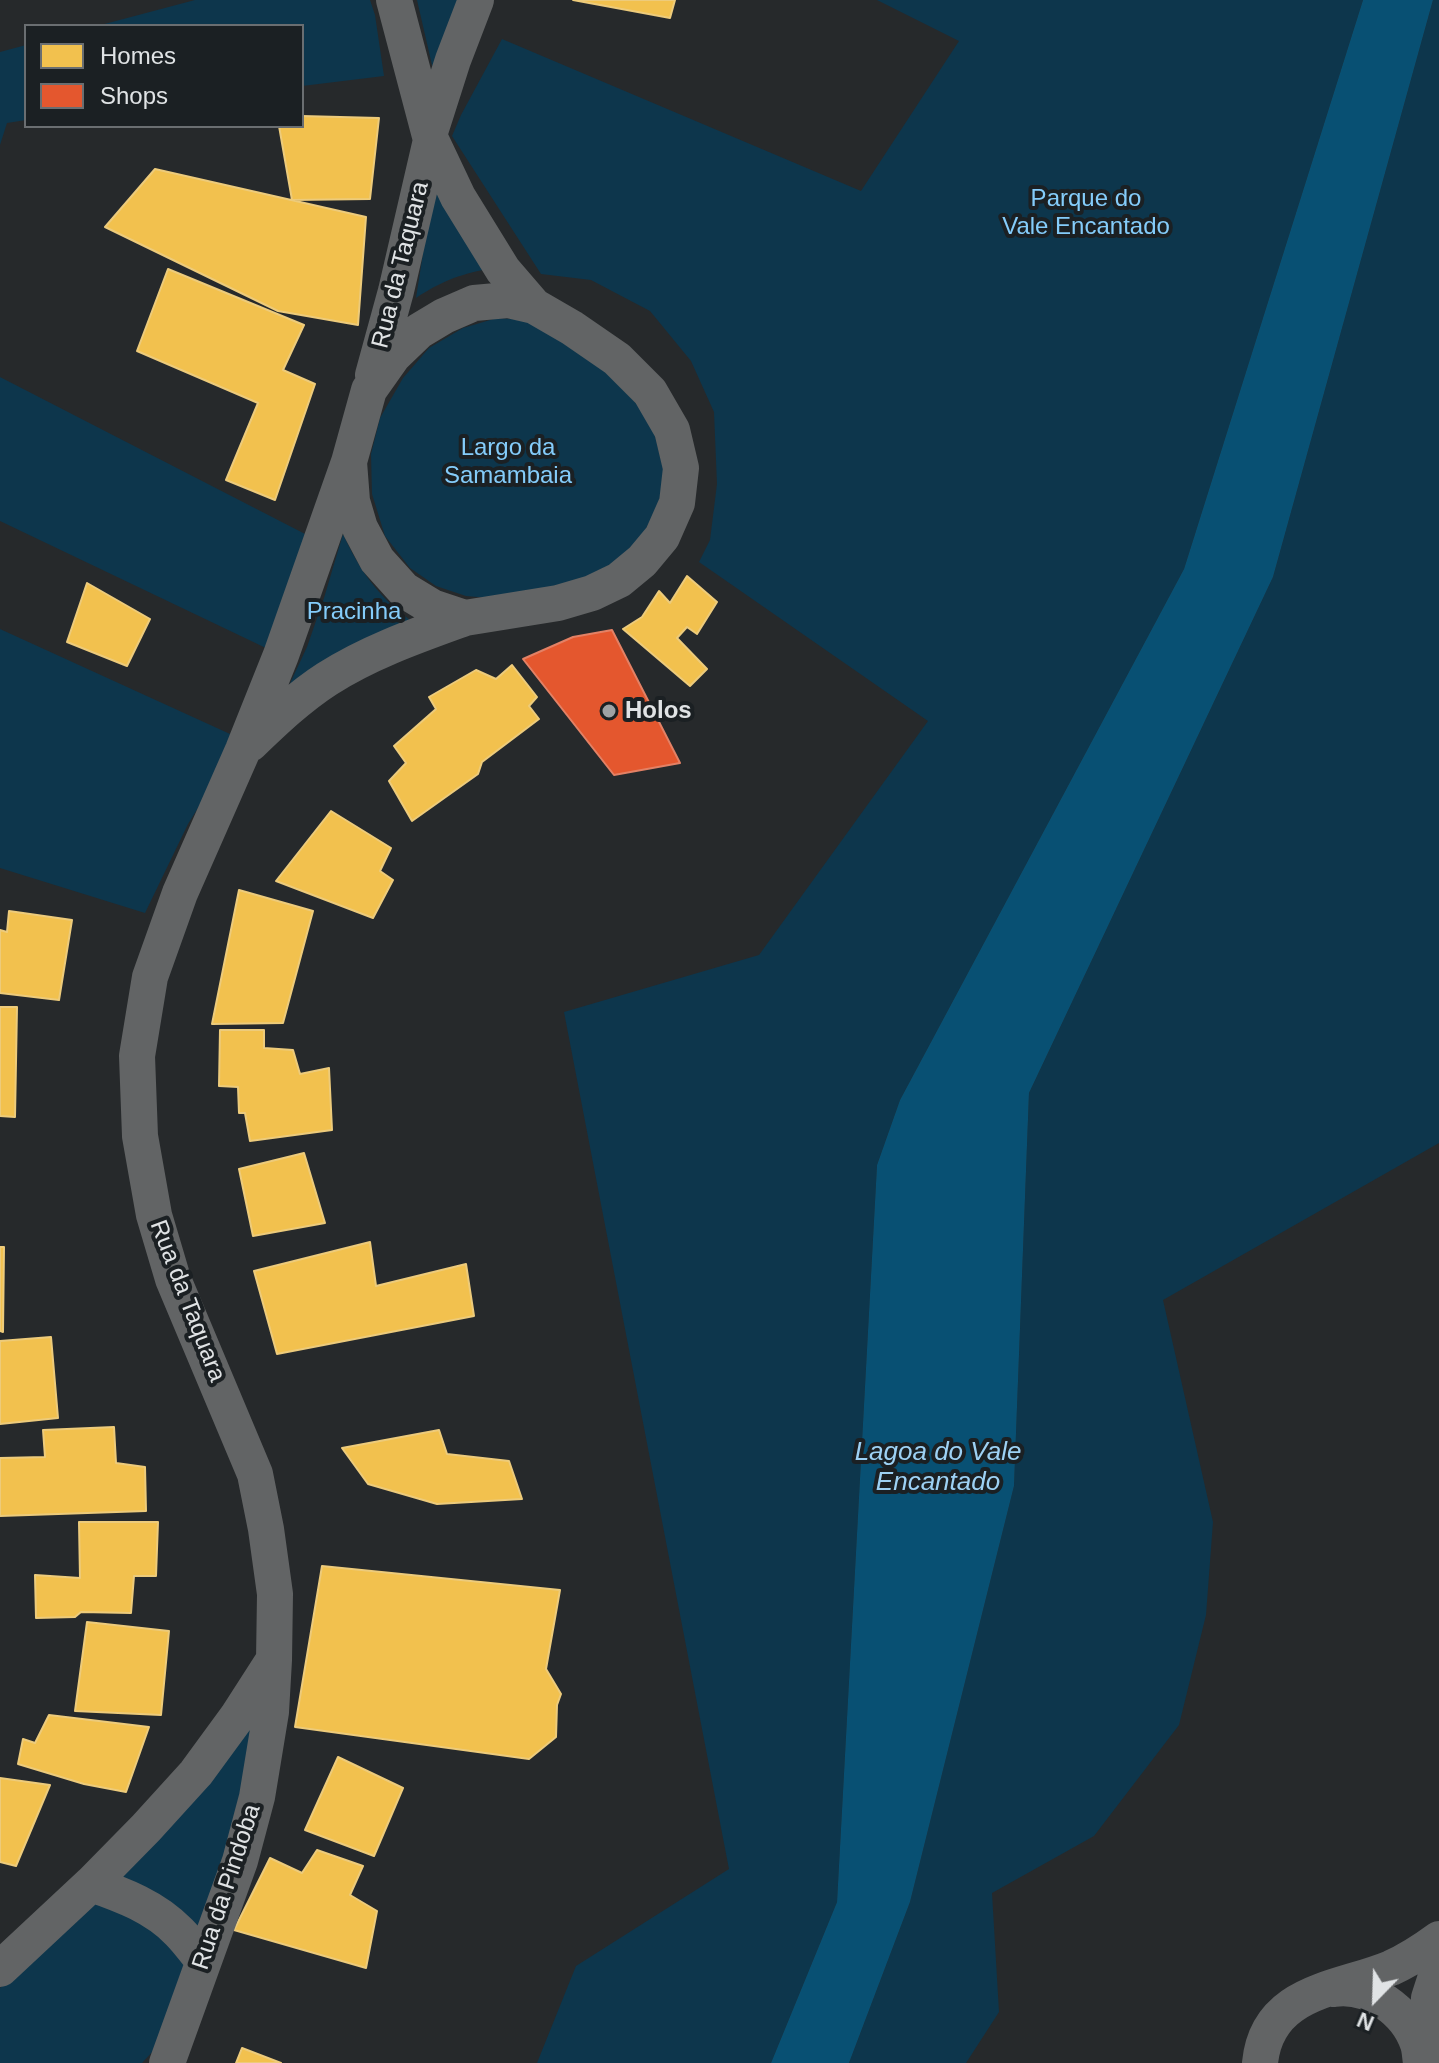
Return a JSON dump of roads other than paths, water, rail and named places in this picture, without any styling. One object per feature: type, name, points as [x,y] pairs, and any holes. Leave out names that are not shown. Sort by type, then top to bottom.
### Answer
[{"type":"street","name":"Rua da Taquara","points":[[394,0],[431,136],[458,197],[503,270],[534,306]]},
{"type":"street","name":"Rua da Taquara","points":[[274,1660],[275,1594],[255,1474],[173,1279],[154,1215],[140,1136],[137,1056],[150,977],[180,893],[281,655],[349,462],[396,291],[431,136],[453,60],[476,0]]},
{"type":"street","points":[[243,750],[326,679],[370,655],[465,618],[558,603],[592,593],[619,580],[642,561],[662,537],[677,503],[681,468],[672,430],[650,392],[617,359],[534,306],[508,300],[474,303],[444,316],[419,331],[393,356],[369,390]]},
{"type":"street","points":[[349,462],[352,501],[360,528],[377,560],[404,590],[432,607],[465,618]]},
{"type":"street","points":[[0,1969],[91,1884],[196,1773],[274,1660]]},
{"type":"street","name":"Rua da Pindoba","points":[[167,2063],[240,1861],[257,1797],[271,1712],[274,1660]]},
{"type":"street","points":[[91,1884],[155,1912],[179,1931],[203,1961]]},
{"type":"street","points":[[1260,2063],[1262,2048],[1273,2023],[1292,2004],[1317,1992],[1391,1968],[1418,1955],[1439,1939]]},
{"type":"street","points":[[1422,2063],[1429,1998],[1439,1967]]},
{"type":"street","points":[[1317,1992],[1342,1988],[1367,1992],[1389,2004],[1408,2023],[1422,2063]]},
{"type":"water","name":"Lagoa do Vale Encantado","points":[[1363,0],[1433,0],[1273,577],[1029,1093],[1014,1486],[910,1902],[849,2063],[771,2063],[837,1902],[877,1165],[900,1100],[1184,569]]},
{"type":"place","name":"Holos","points":[[609,711]]},
{"type":"park label","name":"Parque do Vale Encantado","points":[[1086,213]]},
{"type":"park label","name":"Largo da Samambaia","points":[[508,462]]},
{"type":"park label","name":"Pracinha","points":[[354,612]]}]
